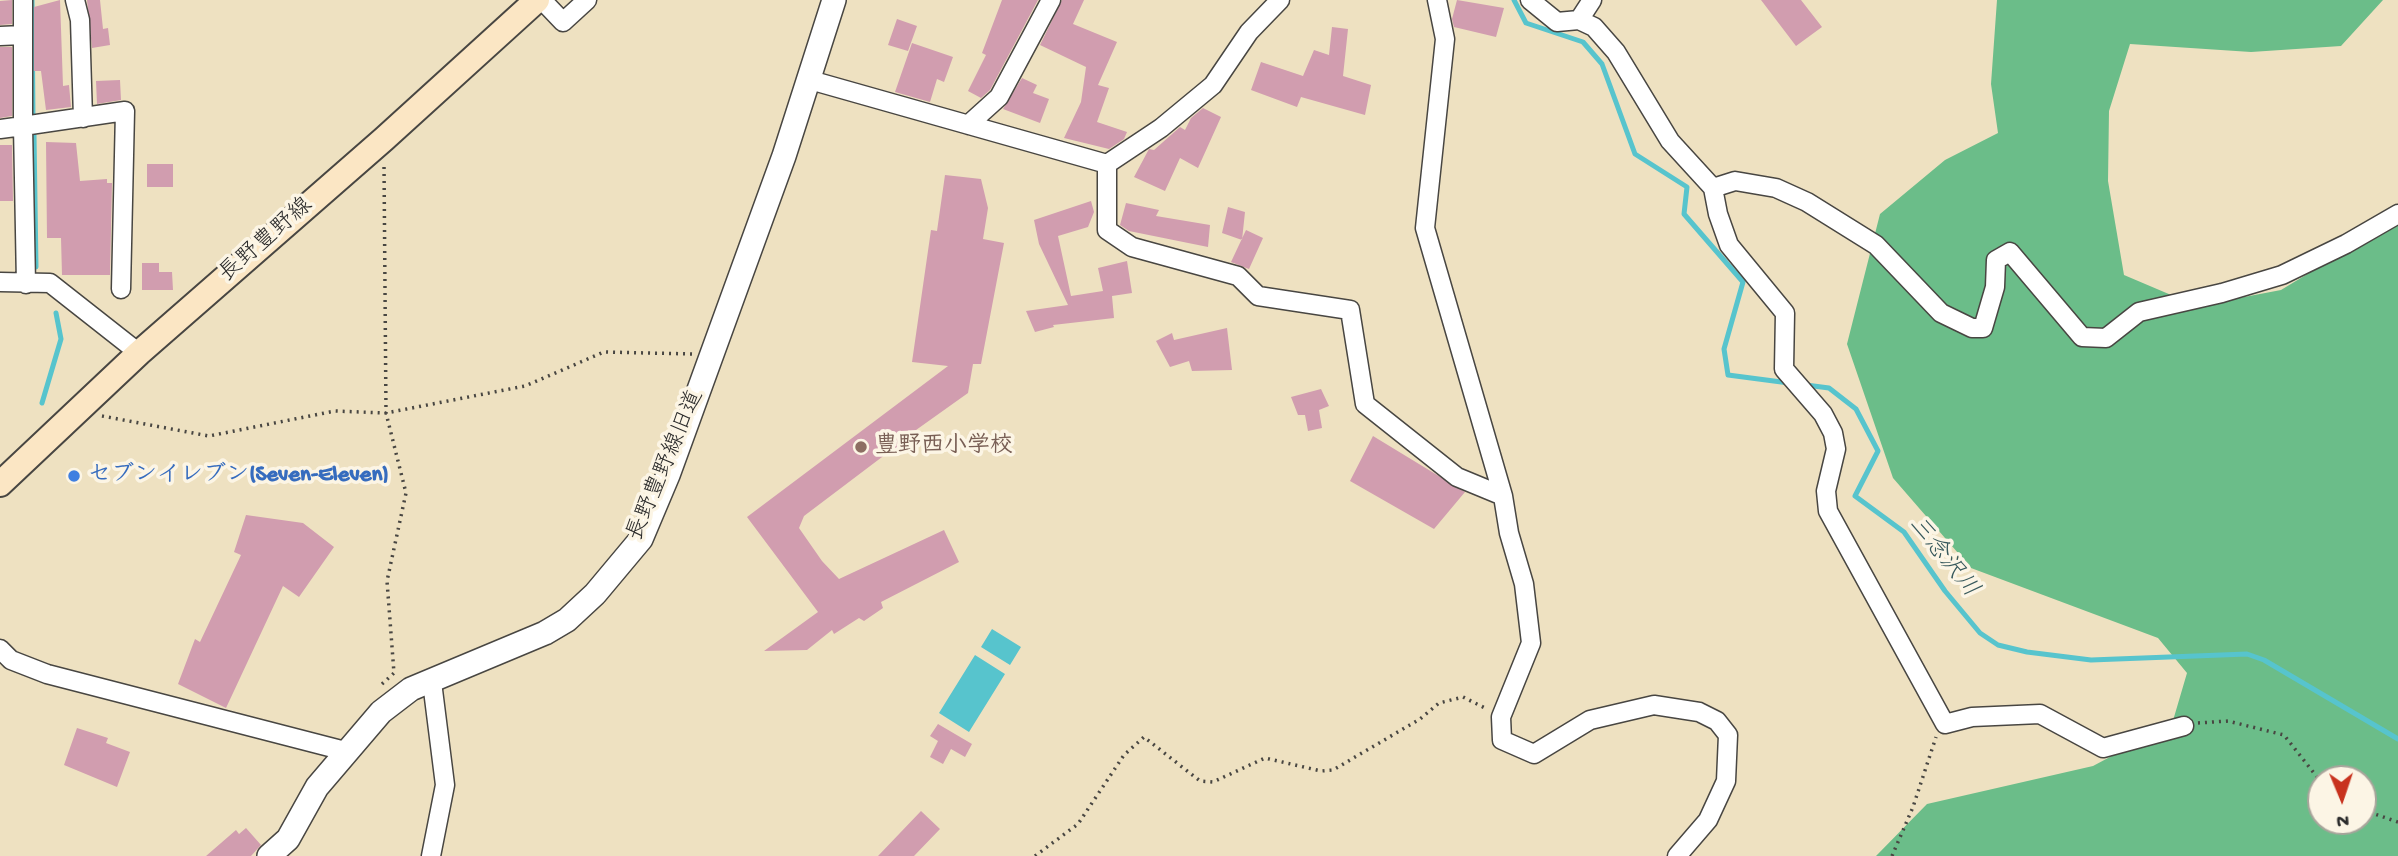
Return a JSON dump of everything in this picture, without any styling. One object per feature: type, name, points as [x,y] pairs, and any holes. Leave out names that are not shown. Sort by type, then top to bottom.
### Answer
[{"type":"main road","name":"長野豊野線","points":[[0,484],[139,353],[384,139],[536,1]]},
{"type":"street","points":[[23,0],[26,284]]},
{"type":"street","points":[[75,0],[80,20],[83,118]]},
{"type":"street","points":[[536,1],[563,22],[587,0]]},
{"type":"street","name":"長野豊野線旧道","points":[[269,856],[288,839],[317,787],[381,712],[411,689],[545,633],[595,594],[620,567],[646,526],[713,354],[810,80],[834,0]]},
{"type":"street","points":[[968,125],[999,97],[1051,0]]},
{"type":"street","points":[[810,80],[1107,164],[1161,128],[1213,85],[1249,32],[1280,0]]},
{"type":"street","points":[[1437,0],[1445,39],[1424,228],[1503,496],[1509,533],[1524,584],[1531,643],[1502,717],[1502,740],[1534,754],[1590,720],[1654,705],[1699,712],[1717,721],[1728,735],[1726,781],[1709,820],[1676,856]]},
{"type":"street","points":[[1530,0],[1556,22],[1579,20],[1594,27],[1616,52],[1670,141],[1713,188],[1718,214],[1729,245],[1785,313],[1784,369],[1824,415],[1833,433],[1836,449],[1826,491],[1828,511],[1945,724],[1972,717],[2040,714],[2103,748],[2184,726]]},
{"type":"street","points":[[1579,20],[1592,0]]},
{"type":"street","points":[[0,36],[23,35]]},
{"type":"street","points":[[0,129],[125,111],[121,289]]},
{"type":"street","points":[[1107,164],[1107,230],[1132,247],[1238,276],[1258,296],[1350,310],[1364,404],[1457,477],[1503,496]]},
{"type":"street","points":[[1713,188],[1735,181],[1776,188],[1807,202],[1875,245],[1941,313],[1972,328],[1983,328],[1995,287],[1996,260],[2010,252],[2082,337],[2106,338],[2139,312],[2222,293],[2282,275],[2346,244],[2398,214]]},
{"type":"street","points":[[0,282],[50,283],[139,353]]},
{"type":"street","points":[[0,649],[12,660],[47,674],[345,751]]},
{"type":"street","points":[[431,856],[445,785],[432,682]]},
{"type":"path","points":[[377,689],[394,673],[387,581],[405,494],[386,414],[384,139]]},
{"type":"path","points":[[77,411],[209,436],[335,411],[386,414],[525,386],[604,352],[713,354]]},
{"type":"path","points":[[1035,856],[1078,824],[1124,755],[1144,737],[1200,781],[1213,782],[1265,758],[1321,771],[1333,770],[1420,719],[1439,704],[1463,697],[1502,717]]},
{"type":"path","points":[[2184,726],[2209,720],[2228,721],[2284,735],[2308,765]]},
{"type":"path","points":[[1892,856],[1928,767],[1934,742],[1945,724]]},
{"type":"path","points":[[2377,815],[2398,822]]},
{"type":"green space","points":[[1997,0],[2383,0],[2341,46],[2251,52],[2130,44],[2109,111],[2108,181],[2124,275],[2197,306],[2281,290],[2382,229],[2398,214],[2398,856],[1876,856],[1927,804],[2093,766],[2172,724],[2187,673],[2158,638],[1971,568],[1893,478],[1847,344],[1880,214],[1945,160],[1998,133],[1991,84]]},
{"type":"water","points":[[992,629],[1021,647],[1010,665],[981,647]]},
{"type":"water","points":[[975,655],[1005,674],[969,732],[939,713]]},
{"type":"building","points":[[12,0],[12,24],[0,25],[0,1]]},
{"type":"building","points":[[60,0],[63,86],[69,85],[71,107],[46,110],[41,71],[34,71],[34,7]]},
{"type":"building","points":[[87,0],[100,0],[103,29],[108,28],[110,45],[92,48]]},
{"type":"building","points":[[1002,0],[1038,0],[990,90],[981,98],[968,91],[986,55],[982,53]]},
{"type":"building","points":[[1062,0],[1084,0],[1073,24],[1117,42],[1098,85],[1109,88],[1097,122],[1127,132],[1124,139],[1109,149],[1064,138],[1081,102],[1086,67],[1040,45]]},
{"type":"building","points":[[1457,0],[1504,8],[1496,37],[1454,27],[1452,19]]},
{"type":"building","points":[[1761,0],[1801,0],[1822,27],[1796,46]]},
{"type":"building","points":[[897,19],[917,26],[908,51],[888,45]]},
{"type":"building","points":[[1332,27],[1348,29],[1343,76],[1371,85],[1365,115],[1301,97],[1297,107],[1251,90],[1261,62],[1303,76],[1314,50],[1329,55]]},
{"type":"building","points":[[912,43],[953,57],[944,82],[937,79],[930,102],[895,92]]},
{"type":"building","points":[[0,47],[12,47],[12,116],[0,118]]},
{"type":"building","points":[[1022,78],[1037,85],[1033,93],[1049,99],[1040,123],[1003,109]]},
{"type":"building","points":[[120,80],[121,100],[97,104],[96,81]]},
{"type":"building","points":[[1203,108],[1221,117],[1198,168],[1180,158],[1165,191],[1134,177],[1149,149],[1154,150],[1180,127],[1185,130],[1191,118]]},
{"type":"building","points":[[46,142],[76,143],[80,181],[107,179],[107,183],[112,183],[110,275],[62,275],[61,238],[47,238]]},
{"type":"building","points":[[0,145],[12,145],[13,201],[0,201]]},
{"type":"building","points":[[147,164],[173,164],[173,187],[147,187]]},
{"type":"building","points":[[945,175],[981,179],[988,208],[983,239],[1004,243],[981,364],[973,364],[968,393],[902,440],[905,444],[889,456],[886,454],[804,516],[799,528],[822,561],[839,579],[944,530],[959,562],[881,602],[883,608],[864,621],[859,618],[834,634],[832,630],[807,650],[764,651],[818,612],[747,517],[948,366],[912,362],[931,230],[937,231]]},
{"type":"building","points":[[1091,201],[1094,212],[1088,227],[1058,236],[1071,296],[1103,291],[1098,268],[1127,261],[1132,293],[1112,296],[1114,318],[1053,325],[1054,327],[1035,332],[1026,311],[1068,305],[1039,244],[1034,220]]},
{"type":"building","points":[[1126,203],[1159,210],[1156,216],[1210,225],[1208,247],[1129,231],[1120,225]]},
{"type":"building","points":[[1228,207],[1245,212],[1242,240],[1222,233]]},
{"type":"building","points":[[1246,230],[1263,238],[1249,269],[1231,262]]},
{"type":"building","points":[[142,263],[159,263],[159,272],[172,272],[173,290],[142,290]]},
{"type":"building","points":[[1227,328],[1232,370],[1192,371],[1189,361],[1170,367],[1156,341],[1172,333],[1174,340]]},
{"type":"building","points":[[1321,389],[1329,406],[1319,410],[1322,428],[1308,431],[1305,415],[1298,415],[1291,397]]},
{"type":"building","points":[[1373,436],[1465,492],[1434,529],[1350,481]]},
{"type":"building","points":[[246,515],[303,523],[334,547],[299,597],[283,586],[226,708],[178,684],[195,639],[200,642],[241,555],[234,552]]},
{"type":"building","points":[[938,724],[972,744],[965,757],[951,749],[943,764],[930,757],[938,741],[930,736]]},
{"type":"building","points":[[77,728],[108,738],[106,743],[130,752],[117,787],[64,765]]},
{"type":"building","points":[[921,811],[940,829],[914,856],[878,856]]},
{"type":"building","points":[[246,828],[261,845],[251,856],[206,856],[236,830],[239,834]]},
{"type":"waterway","points":[[32,0],[33,119]]},
{"type":"waterway","name":"三念沢川","points":[[1514,0],[1526,23],[1583,42],[1602,64],[1635,154],[1687,187],[1684,214],[1743,282],[1724,349],[1728,375],[1789,383]]},
{"type":"waterway","points":[[34,135],[36,267]]},
{"type":"waterway","points":[[42,403],[61,339],[56,313]]},
{"type":"waterway","name":"三念沢川","points":[[1806,385],[1829,388],[1856,409],[1878,451],[1855,496],[1904,532],[1945,591],[1980,633],[1998,645],[2027,652],[2091,660],[2247,654],[2264,660],[2398,739]]},
{"type":"place","name":"豊野西小学校","points":[[861,447]]},
{"type":"place","name":"セブンイレブン(Seven-Eleven)","points":[[74,476]]}]
